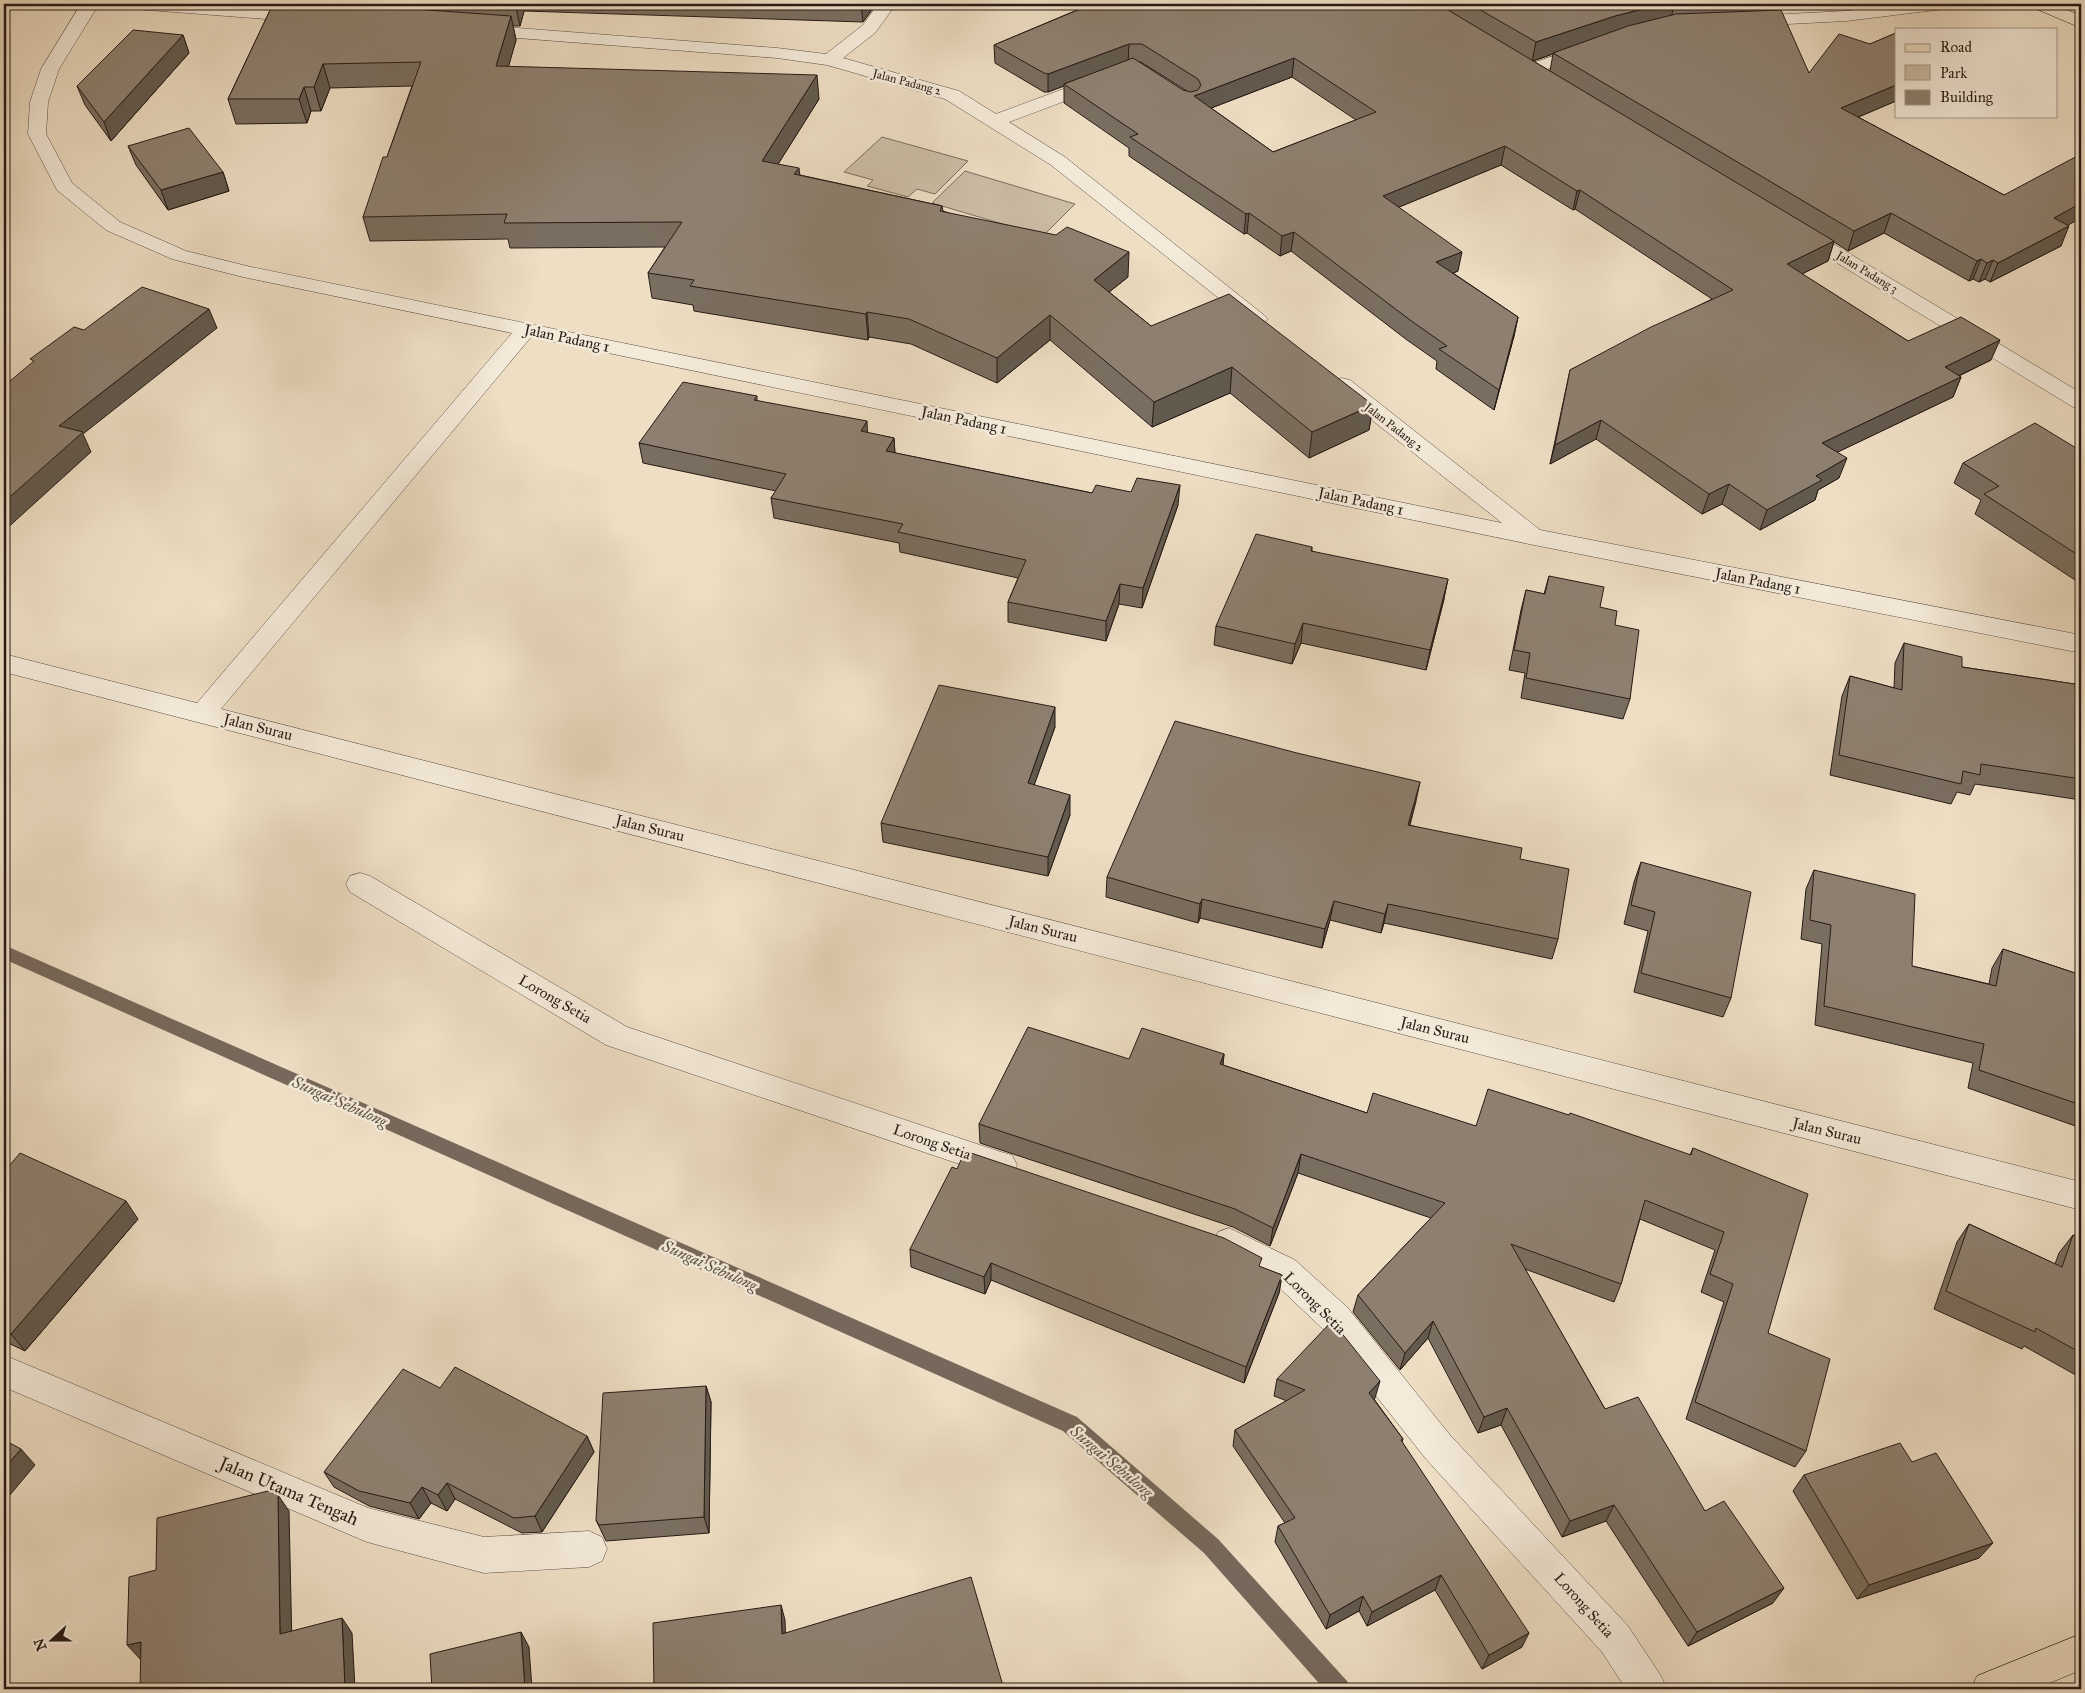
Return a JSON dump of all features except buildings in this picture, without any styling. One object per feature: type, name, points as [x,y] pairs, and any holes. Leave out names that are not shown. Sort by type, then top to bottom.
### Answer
[{"type":"main road","points":[[2040,4],[2081,23]]},
{"type":"main road","points":[[1990,1689],[2081,1652]]},
{"type":"street","name":"Jalan Padang 1","points":[[90,4],[50,69],[39,102],[37,134],[64,186],[113,226],[179,255],[250,274],[1534,536],[2081,644]]},
{"type":"street","points":[[135,4],[322,18]]},
{"type":"street","points":[[829,60],[858,40],[883,13],[887,4]]},
{"type":"street","points":[[1734,22],[1846,16],[1944,4]]},
{"type":"street","name":"Jalan Padang 2","points":[[460,29],[777,54],[829,60],[952,94],[1058,161],[1268,328]]},
{"type":"street","points":[[1546,80],[1521,65],[1602,44]]},
{"type":"street","points":[[995,121],[1118,75]]},
{"type":"street","name":"Jalan Padang 3","points":[[1784,223],[2081,402]]},
{"type":"street","points":[[203,713],[526,330]]},
{"type":"street","name":"Jalan Padang 2","points":[[1330,376],[1534,536]]},
{"type":"street","name":"Jalan Surau","points":[[4,663],[2081,1196]]},
{"type":"street","name":"Lorong Setia","points":[[360,884],[617,1036],[1024,1173]]},
{"type":"street","name":"Lorong Setia","points":[[1203,1234],[1232,1243],[1283,1270],[1335,1318],[1438,1447],[1615,1639],[1648,1689]]},
{"type":"street","name":"Jalan Utama Tengah","points":[[4,1370],[367,1525],[484,1555],[589,1549]]},
{"type":"green space","points":[[882,137],[968,161],[935,194],[917,189],[908,197],[867,186],[873,180],[844,172]]},
{"type":"green space","points":[[965,171],[1075,204],[1043,236],[932,203]]},
{"type":"waterway","name":"Sungai Sebulong","points":[[4,952],[1070,1424],[1211,1546],[1339,1689]]}]
